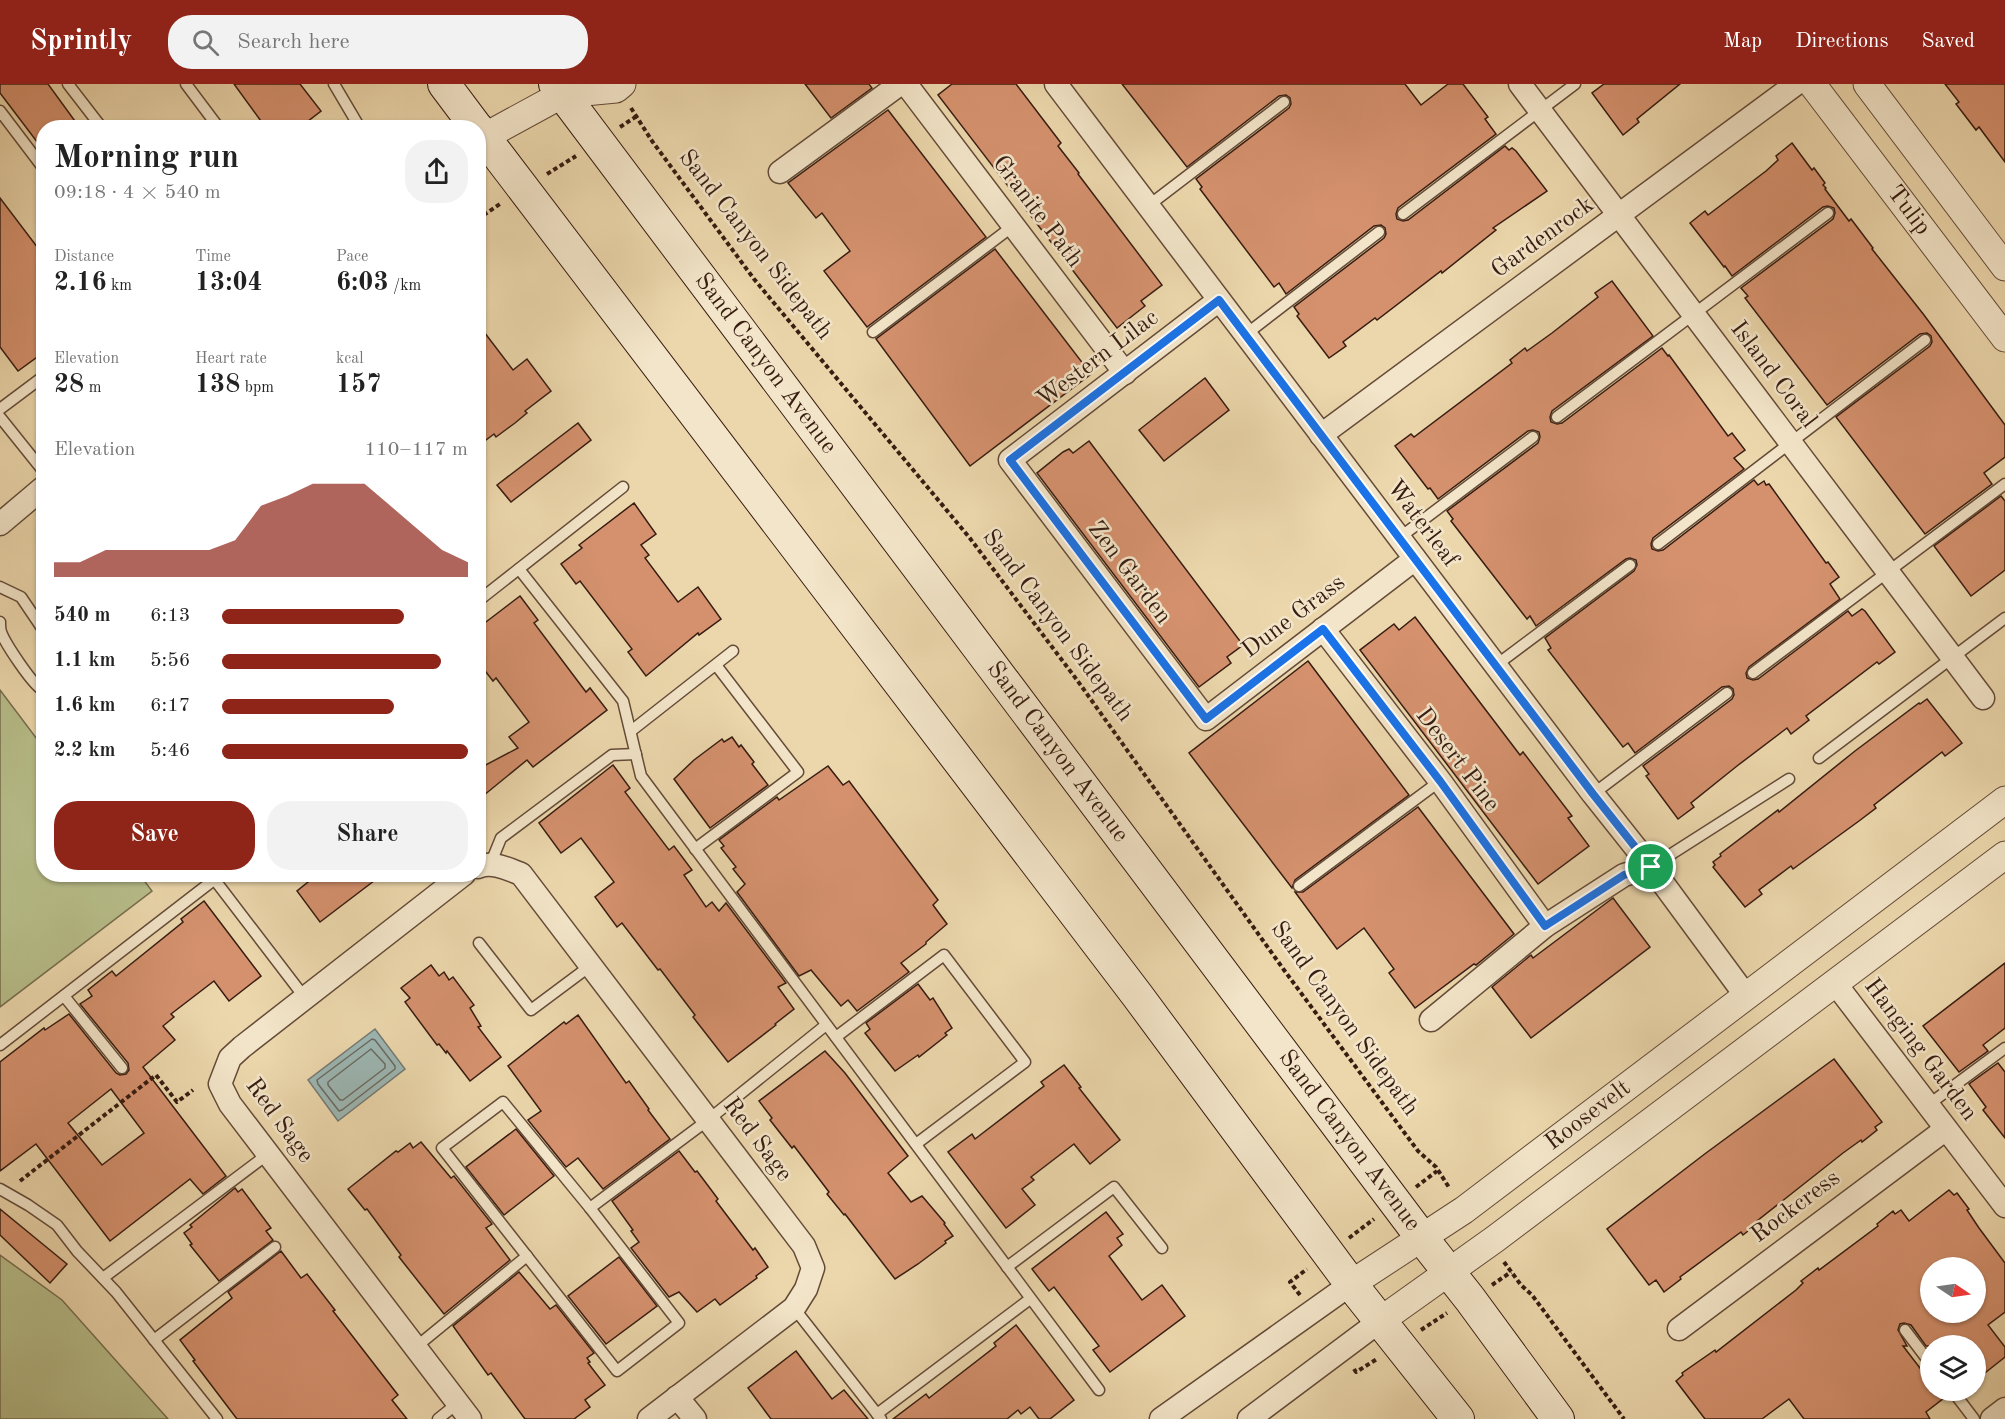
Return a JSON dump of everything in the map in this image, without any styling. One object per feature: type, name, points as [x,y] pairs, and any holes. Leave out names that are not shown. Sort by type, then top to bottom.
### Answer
[{"type":"main road","points":[[444,84],[470,120]]},
{"type":"main road","name":"Sand Canyon Avenue","points":[[562,87],[598,141],[1422,1238],[1450,1272],[1558,1419]]},
{"type":"main road","points":[[486,142],[1130,986],[1351,1284],[1458,1419]]},
{"type":"street","points":[[486,131],[562,87],[616,89],[622,84]]},
{"type":"street","points":[[780,172],[900,84]]},
{"type":"street","name":"Granite Path","points":[[906,84],[1125,373]]},
{"type":"street","name":"Waterleaf","points":[[1056,84],[1593,794],[1651,867],[1746,996]]},
{"type":"street","name":"Island Coral","points":[[1520,84],[1983,698]]},
{"type":"street","name":"Gardenrock","points":[[1321,435],[1796,84]]},
{"type":"street","name":"Tulip","points":[[1812,84],[2005,338]]},
{"type":"street","name":"Tulip","points":[[1867,84],[2005,267]]},
{"type":"street","name":"Western Lilac","points":[[1010,460],[1219,300]]},
{"type":"street","name":"Zen Garden","points":[[1010,460],[1206,719]]},
{"type":"street","points":[[0,524],[36,494]]},
{"type":"street","name":"Dune Grass","points":[[1206,719],[1415,559]]},
{"type":"street","name":"Desert Pine","points":[[1323,629],[1440,781],[1545,926]]},
{"type":"street","name":"Roosevelt","points":[[1161,1419],[1351,1284],[1464,1210],[2005,800]]},
{"type":"street","name":"Roosevelt","points":[[1249,1419],[1450,1272],[2005,855]]},
{"type":"street","name":"Red Sage","points":[[486,866],[503,867],[521,874],[804,1246],[813,1268],[806,1289],[794,1308],[649,1419]]},
{"type":"street","points":[[1431,1020],[1545,926],[1624,875],[1651,867]]},
{"type":"street","name":"Red Sage","points":[[454,882],[230,1058],[220,1084],[230,1104],[464,1411]]},
{"type":"street","name":"Hanging Garden","points":[[1835,983],[2005,1206]]},
{"type":"street","name":"Rockcress","points":[[1678,1329],[1946,1129]]},
{"type":"street","points":[[677,1397],[694,1419]]},
{"type":"street","points":[[1992,1419],[2005,1409]]},
{"type":"lane","points":[[68,84],[96,120]]},
{"type":"lane","points":[[186,84],[213,120]]},
{"type":"lane","points":[[334,84],[355,120]]},
{"type":"lane","points":[[1403,214],[1575,84]]},
{"type":"lane","points":[[1148,206],[1284,102]]},
{"type":"lane","points":[[0,111],[36,158]]},
{"type":"lane","points":[[1557,417],[1828,213]]},
{"type":"lane","points":[[873,332],[1013,226]]},
{"type":"lane","points":[[1245,335],[1379,232]]},
{"type":"lane","points":[[1658,544],[1925,340]]},
{"type":"lane","points":[[0,409],[36,382]]},
{"type":"lane","points":[[0,417],[36,462]]},
{"type":"lane","points":[[1399,538],[1533,437]]},
{"type":"lane","points":[[1753,673],[2005,484]]},
{"type":"lane","points":[[486,595],[623,487]]},
{"type":"lane","points":[[1496,666],[1630,565]]},
{"type":"lane","points":[[519,569],[623,701],[641,776],[1099,1390]]},
{"type":"lane","points":[[0,587],[21,597],[36,619]]},
{"type":"lane","points":[[1819,758],[2005,618]]},
{"type":"lane","points":[[0,622],[1,632],[23,669],[36,685]]},
{"type":"lane","points":[[631,731],[733,651]]},
{"type":"lane","points":[[695,849],[798,772],[716,665]]},
{"type":"lane","points":[[1593,794],[1727,693]]},
{"type":"lane","points":[[486,863],[501,838],[612,756],[636,754]]},
{"type":"lane","points":[[1651,867],[1789,779]]},
{"type":"lane","points":[[1299,886],[1440,781]]},
{"type":"lane","points":[[0,1045],[207,882]]},
{"type":"lane","points":[[217,882],[305,998]]},
{"type":"lane","points":[[479,943],[531,1010],[590,966]]},
{"type":"lane","points":[[836,1037],[944,955],[1025,1062],[916,1144]]},
{"type":"lane","points":[[64,996],[122,1068]]},
{"type":"lane","points":[[590,1208],[708,1120],[826,1025]]},
{"type":"lane","points":[[1928,1105],[2005,1048]]},
{"type":"lane","points":[[503,1102],[590,1208],[679,1323],[616,1371],[527,1256],[442,1148],[503,1102]]},
{"type":"lane","points":[[103,1278],[268,1154]]},
{"type":"lane","points":[[1007,1267],[1114,1187],[1162,1248]]},
{"type":"lane","points":[[3,1190],[57,1225],[77,1251],[116,1292],[217,1419]]},
{"type":"lane","points":[[154,1340],[275,1247]]},
{"type":"lane","points":[[416,1347],[527,1256]]},
{"type":"lane","points":[[794,1308],[879,1416],[1030,1299]]},
{"type":"lane","points":[[1905,1330],[1920,1350]]},
{"type":"lane","points":[[1960,1401],[1974,1419]]},
{"type":"lane","points":[[438,1419],[464,1411]]},
{"type":"path","name":"Sand Canyon Sidepath","points":[[598,141],[637,116],[652,141],[754,279],[969,537],[1077,680],[1334,1037],[1418,1150],[1436,1167]]},
{"type":"path","points":[[486,213],[598,141]]},
{"type":"path","points":[[3,1190],[156,1075],[177,1102],[193,1090]]},
{"type":"path","points":[[1511,1272],[1532,1295],[1624,1419]]},
{"type":"green space","points":[[0,690],[36,738],[36,882],[145,882],[152,891],[0,1007]]},
{"type":"green space","points":[[0,1255],[62,1300],[168,1419],[0,1419]]},
{"type":"water","points":[[375,1029],[405,1069],[338,1121],[308,1080]]},
{"type":"building","points":[[0,84],[48,84],[74,120],[36,120],[36,140],[0,93]]},
{"type":"building","points":[[234,84],[300,84],[321,111],[309,120],[260,120]]},
{"type":"building","points":[[805,84],[869,84],[872,88],[831,118]]},
{"type":"building","points":[[952,84],[1016,84],[1061,143],[1058,146],[1078,174],[1162,285],[1141,301],[1145,306],[1117,328],[938,95]]},
{"type":"building","points":[[1122,84],[1405,84],[1421,105],[1448,84],[1463,84],[1488,117],[1485,119],[1496,134],[1398,208],[1397,219],[1408,220],[1505,146],[1509,150],[1512,148],[1516,151],[1547,191],[1493,228],[1496,230],[1442,273],[1441,271],[1377,320],[1375,318],[1343,342],[1346,346],[1329,358],[1297,316],[1299,314],[1294,307],[1384,238],[1385,228],[1381,225],[1374,226],[1286,294],[1279,283],[1274,287],[1200,189],[1202,187],[1196,179],[1289,108],[1290,98],[1286,95],[1279,96],[1187,167]]},
{"type":"building","points":[[1604,84],[1680,84],[1637,119],[1639,122],[1623,135],[1592,93]]},
{"type":"building","points":[[1945,84],[2005,84],[2005,162],[1979,127],[1976,130],[1956,104],[1959,102]]},
{"type":"building","points":[[888,110],[986,237],[867,327],[824,271],[850,251],[822,213],[816,218],[788,183]]},
{"type":"building","points":[[1792,143],[1812,170],[1814,168],[1825,183],[1823,185],[1825,189],[1849,221],[1851,219],[2005,425],[2005,457],[1984,473],[1992,484],[1925,534],[1836,417],[1930,346],[1931,336],[1927,333],[1920,334],[1827,405],[1745,298],[1748,296],[1741,288],[1833,219],[1834,208],[1823,207],[1732,276],[1690,223],[1705,211],[1708,215],[1766,171],[1778,160],[1776,156]]},
{"type":"building","points":[[0,198],[36,245],[36,358],[18,371],[0,347]]},
{"type":"building","points":[[995,249],[1091,374],[970,466],[876,339]]},
{"type":"building","points":[[1612,281],[1653,336],[1552,411],[1551,422],[1562,423],[1662,348],[1728,436],[1732,433],[1745,450],[1734,458],[1744,469],[1653,538],[1652,549],[1663,550],[1754,480],[1758,485],[1764,481],[1766,485],[1769,484],[1826,563],[1828,562],[1839,577],[1830,584],[1840,599],[1749,667],[1746,673],[1747,678],[1758,679],[1848,611],[1852,616],[1862,609],[1865,611],[1895,652],[1879,664],[1877,662],[1806,716],[1809,720],[1791,734],[1787,728],[1737,766],[1691,803],[1694,807],[1678,819],[1646,776],[1649,774],[1643,766],[1732,699],[1733,689],[1729,686],[1722,687],[1635,753],[1628,743],[1623,747],[1548,650],[1551,648],[1545,638],[1634,571],[1637,565],[1636,560],[1626,559],[1536,626],[1530,616],[1527,619],[1451,521],[1453,519],[1447,511],[1538,443],[1539,432],[1528,431],[1438,499],[1395,446],[1411,434],[1414,437],[1512,363],[1510,360],[1525,348],[1527,351],[1552,333],[1598,297],[1595,293]]},
{"type":"building","points":[[486,335],[513,370],[527,359],[551,391],[525,411],[527,413],[515,423],[496,437],[494,434],[486,440]]},
{"type":"building","points":[[1205,378],[1229,410],[1164,461],[1139,430]]},
{"type":"building","points":[[578,423],[591,440],[511,502],[497,485]]},
{"type":"building","points":[[1089,441],[1243,645],[1227,657],[1231,663],[1199,687],[1037,473],[1063,452],[1069,449],[1073,453]]},
{"type":"building","points":[[2001,496],[2005,501],[2005,570],[1971,596],[1934,546]]},
{"type":"building","points":[[634,503],[656,534],[641,545],[649,555],[645,558],[678,602],[698,587],[721,619],[699,635],[698,633],[646,676],[628,652],[632,649],[580,581],[576,584],[561,564],[582,548],[579,545]]},
{"type":"building","points":[[520,596],[538,620],[534,623],[586,692],[590,688],[607,710],[533,767],[527,760],[486,793],[486,765],[518,748],[509,737],[529,722],[496,678],[493,681],[486,672],[486,622]]},
{"type":"building","points":[[1415,617],[1520,755],[1523,752],[1572,816],[1568,818],[1589,846],[1538,884],[1360,650],[1394,624],[1399,630]]},
{"type":"building","points":[[1308,661],[1409,795],[1295,880],[1292,888],[1189,753]]},
{"type":"building","points":[[1927,699],[1962,743],[1945,756],[1942,752],[1874,805],[1876,808],[1859,821],[1793,869],[1791,866],[1759,890],[1762,894],[1745,907],[1713,867],[1715,865],[1713,862],[1721,856],[1720,854]]},
{"type":"building","points":[[732,737],[754,762],[752,764],[768,785],[710,828],[674,779],[722,739],[724,742]]},
{"type":"building","points":[[613,765],[630,788],[625,792],[669,850],[674,846],[692,870],[684,875],[706,907],[712,902],[719,911],[726,903],[786,983],[778,987],[794,1009],[728,1062],[660,969],[658,970],[622,923],[617,927],[595,897],[614,882],[581,838],[561,853],[539,823]]},
{"type":"building","points":[[828,766],[843,785],[849,781],[938,900],[933,905],[947,924],[901,963],[909,972],[857,1011],[848,1000],[841,1006],[811,970],[799,976],[737,892],[745,884],[733,869],[736,867],[721,848],[724,846],[719,840],[777,797],[779,800]]},
{"type":"building","points":[[1418,807],[1514,934],[1476,965],[1474,964],[1415,1008],[1389,973],[1394,969],[1364,928],[1337,949],[1295,892],[1303,892]]},
{"type":"building","points":[[308,882],[372,882],[320,922],[297,891]]},
{"type":"building","points":[[1613,898],[1650,947],[1531,1038],[1492,987],[1531,955],[1533,958]]},
{"type":"building","points":[[204,901],[261,976],[229,1001],[214,981],[171,1014],[174,1017],[163,1026],[175,1040],[143,1067],[226,1176],[203,1194],[190,1179],[110,1241],[36,1144],[0,1171],[0,1062],[44,1028],[45,1030],[69,1014],[116,1073],[126,1074],[129,1070],[128,1063],[80,1004],[92,996],[88,990],[112,971],[116,976],[183,922],[181,919]],"holes":[[[111,1089],[144,1133],[102,1165],[68,1123]]]},
{"type":"building","points":[[2005,963],[2005,1028],[1983,1045],[1988,1051],[1959,1072],[1923,1026]]},
{"type":"building","points":[[431,965],[439,976],[444,972],[449,980],[453,977],[474,1005],[470,1008],[481,1026],[478,1027],[501,1057],[470,1081],[447,1051],[446,1053],[439,1044],[437,1045],[405,1002],[410,998],[401,988]]},
{"type":"building","points":[[918,984],[930,1000],[933,998],[952,1028],[945,1033],[947,1035],[919,1057],[918,1055],[895,1071],[865,1033],[870,1029],[866,1023]]},
{"type":"building","points":[[578,1015],[626,1083],[629,1081],[670,1139],[603,1189],[578,1158],[566,1167],[528,1120],[541,1111],[508,1066],[564,1022],[566,1024]]},
{"type":"building","points":[[825,1051],[845,1073],[908,1156],[888,1173],[911,1202],[922,1196],[953,1236],[895,1279],[827,1194],[829,1192],[794,1146],[792,1148],[770,1120],[772,1118],[759,1101]]},
{"type":"building","points":[[1834,1059],[1882,1122],[1875,1127],[1877,1130],[1843,1153],[1757,1221],[1758,1223],[1743,1235],[1741,1232],[1680,1277],[1681,1279],[1664,1292],[1656,1280],[1649,1285],[1607,1229]]},
{"type":"building","points":[[1998,1063],[2005,1072],[2005,1138],[1983,1110],[1986,1107],[1969,1084]]},
{"type":"building","points":[[1064,1065],[1120,1140],[1090,1164],[1074,1144],[1031,1177],[1034,1180],[1022,1189],[1035,1205],[1006,1228],[948,1152],[972,1134],[975,1139],[1044,1086],[1041,1082]]},
{"type":"building","points":[[516,1129],[554,1176],[504,1215],[466,1167]]},
{"type":"building","points":[[421,1142],[451,1178],[454,1176],[492,1224],[486,1228],[510,1260],[444,1314],[399,1257],[401,1255],[367,1209],[365,1210],[348,1189],[396,1151],[398,1152],[410,1143],[413,1148]]},
{"type":"building","points":[[679,1151],[695,1172],[697,1171],[718,1199],[716,1201],[768,1267],[720,1305],[715,1299],[697,1312],[679,1292],[669,1297],[631,1248],[639,1242],[612,1201]]},
{"type":"building","points":[[235,1188],[238,1192],[242,1189],[271,1228],[266,1231],[273,1240],[219,1281],[190,1245],[192,1244],[184,1233],[192,1227],[190,1225]]},
{"type":"building","points":[[1949,1190],[1954,1195],[1957,1193],[1969,1209],[1967,1210],[2005,1263],[2005,1312],[1988,1325],[2005,1347],[2005,1357],[1986,1372],[1986,1335],[1920,1335],[1920,1338],[1911,1325],[1904,1323],[1900,1324],[1898,1330],[1907,1346],[1903,1346],[1920,1368],[1920,1401],[1940,1401],[1926,1412],[1930,1419],[1804,1419],[1789,1399],[1762,1419],[1705,1419],[1676,1381],[1683,1375],[1682,1373],[1715,1350],[1716,1352],[1796,1290],[1803,1283],[1801,1281],[1878,1226],[1877,1224],[1893,1211],[1895,1214],[1901,1210],[1909,1221]]},
{"type":"building","points":[[0,1209],[67,1264],[50,1283],[0,1235]]},
{"type":"building","points":[[1106,1212],[1123,1234],[1117,1238],[1122,1245],[1109,1256],[1142,1300],[1162,1285],[1185,1316],[1110,1372],[1093,1350],[1099,1346],[1054,1287],[1049,1291],[1032,1269]]},
{"type":"building","points":[[281,1251],[301,1278],[307,1274],[335,1310],[333,1311],[398,1395],[392,1400],[407,1419],[237,1419],[193,1361],[195,1360],[180,1340],[232,1298],[228,1292]]},
{"type":"building","points":[[619,1257],[657,1306],[606,1344],[568,1296]]},
{"type":"building","points":[[519,1272],[550,1309],[556,1305],[594,1353],[587,1358],[590,1362],[588,1363],[605,1385],[585,1400],[590,1407],[574,1419],[525,1419],[491,1373],[488,1375],[453,1326]]},
{"type":"building","points":[[1016,1325],[1074,1400],[1050,1419],[1039,1419],[1030,1407],[1021,1414],[1018,1410],[1007,1419],[893,1419],[926,1394],[929,1398],[996,1346],[994,1343]]},
{"type":"building","points":[[796,1351],[832,1399],[844,1390],[868,1419],[771,1419],[748,1388]]},
{"type":"route","points":[[1219,300],[1593,794],[1651,867],[1624,875],[1545,926],[1440,781],[1323,629],[1206,719],[1010,460],[1219,300]]}]
